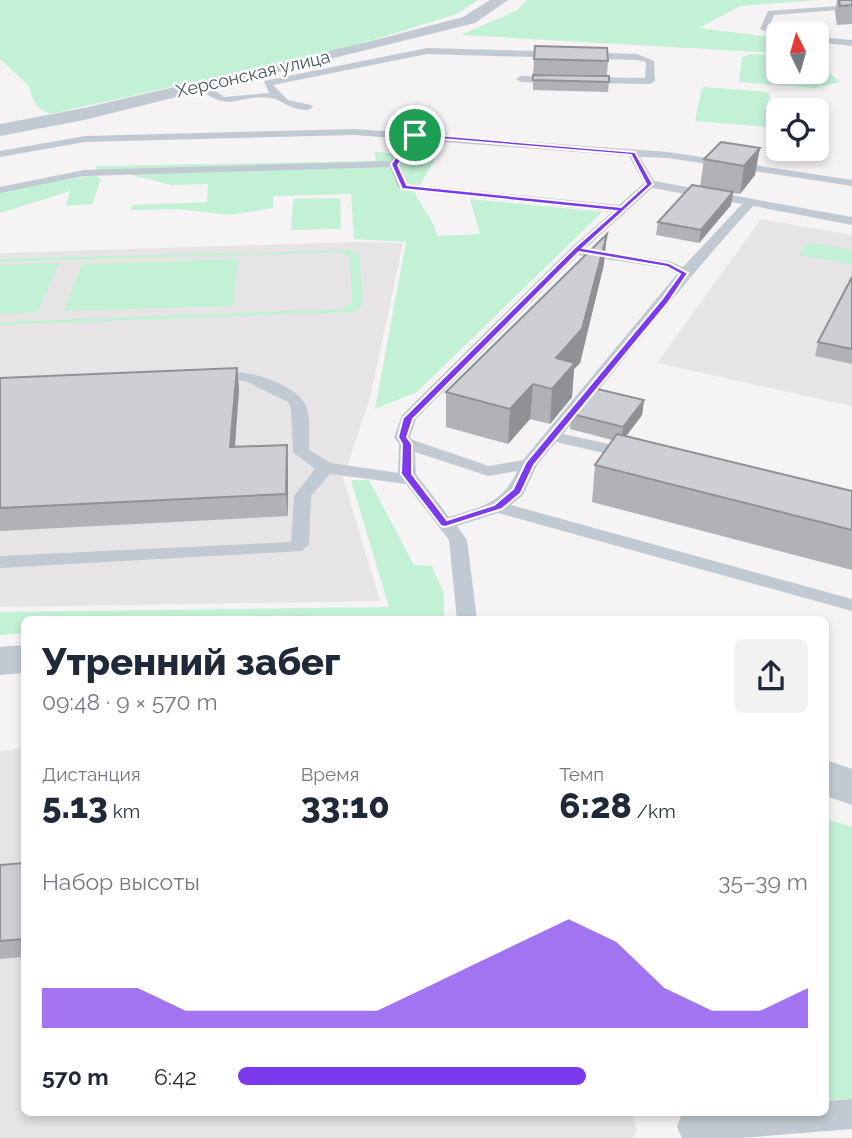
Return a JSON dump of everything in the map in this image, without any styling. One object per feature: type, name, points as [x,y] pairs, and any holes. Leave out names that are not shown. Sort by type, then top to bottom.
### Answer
[{"type":"street","name":"Херсонская улица","points":[[0,130],[75,116],[371,46],[468,20],[500,0]]},
{"type":"street","points":[[0,660],[21,659]]},
{"type":"street","points":[[829,779],[852,787]]},
{"type":"lane","points":[[768,21],[771,13],[852,7]]},
{"type":"lane","points":[[830,40],[852,43]]},
{"type":"lane","points":[[308,107],[292,108],[274,95],[267,83],[427,51],[636,57],[650,61],[650,81],[521,79]]},
{"type":"lane","points":[[202,86],[222,100],[274,95]]},
{"type":"lane","points":[[75,116],[88,128],[85,139]]},
{"type":"lane","points":[[0,154],[85,139],[355,132],[633,153],[852,183]]},
{"type":"lane","points":[[394,164],[415,135]]},
{"type":"lane","points":[[633,153],[650,184]]},
{"type":"lane","points":[[0,190],[84,173],[394,164]]},
{"type":"lane","points":[[394,164],[404,187],[622,209]]},
{"type":"lane","points":[[650,184],[852,221]]},
{"type":"lane","points":[[467,616],[458,540],[407,474],[407,444],[402,437],[408,418],[577,250],[650,184]]},
{"type":"lane","points":[[445,524],[498,507],[517,491],[529,464],[665,301],[685,273],[751,202]]},
{"type":"lane","points":[[577,250],[669,265],[685,273]]},
{"type":"lane","points":[[0,562],[295,547],[300,541],[299,408],[291,396],[248,376],[200,375]]},
{"type":"lane","points":[[552,436],[643,457]]},
{"type":"lane","points":[[407,444],[488,471],[529,464]]},
{"type":"lane","points":[[300,448],[307,458],[326,468],[414,480]]},
{"type":"lane","points":[[300,500],[303,490],[326,468]]},
{"type":"lane","points":[[498,507],[852,605]]},
{"type":"lane","points":[[829,1116],[852,1114]]},
{"type":"lane","points":[[692,1126],[825,1116]]},
{"type":"shaded area","points":[[761,219],[852,235],[852,406],[657,363]]},
{"type":"shaded area","points":[[354,242],[403,243],[371,394],[343,478],[380,601],[0,607],[0,253]]},
{"type":"shaded area","points":[[21,748],[21,1116],[633,1116],[637,1130],[633,1138],[0,1138],[0,751]]},
{"type":"green space","points":[[0,0],[478,0],[457,14],[350,47],[50,114],[36,106],[28,85],[0,59]]},
{"type":"green space","points":[[527,0],[817,0],[740,6],[699,28],[766,36],[766,52],[461,35],[516,11]]},
{"type":"green space","points":[[766,55],[766,84],[830,84],[830,74],[840,82],[815,88],[739,82],[742,57]]},
{"type":"green space","points":[[702,87],[770,92],[770,98],[766,98],[766,127],[695,121]]},
{"type":"green space","points":[[375,152],[436,157],[415,194],[434,225],[437,236],[480,234],[470,199],[602,212],[417,392],[375,409],[406,242],[354,239],[351,194],[273,196],[273,208],[231,215],[177,209],[131,210],[132,205],[207,202],[208,184],[171,185],[116,171],[96,171],[96,166],[376,161]]},
{"type":"green space","points":[[94,175],[101,179],[92,204],[66,206],[70,191],[0,213],[0,191]]},
{"type":"green space","points":[[340,198],[341,229],[291,230],[293,199]]},
{"type":"green space","points":[[807,242],[852,250],[852,264],[799,255]]},
{"type":"green space","points":[[349,250],[360,255],[362,305],[351,312],[0,325],[0,322],[341,309],[352,302],[350,257],[340,252],[0,262],[0,259]]},
{"type":"green space","points":[[238,259],[233,306],[64,311],[82,264]]},
{"type":"green space","points":[[59,263],[38,312],[0,314],[0,265]]},
{"type":"green space","points":[[351,480],[369,480],[414,565],[432,566],[444,594],[444,616],[21,616],[21,633],[0,635],[0,612],[389,607]]},
{"type":"green space","points":[[829,820],[852,827],[852,1099],[829,1100]]},
{"type":"building","points":[[839,0],[852,0],[852,5],[840,6]]},
{"type":"building","points":[[535,46],[607,48],[608,61],[534,59]]},
{"type":"building","points":[[533,75],[609,76],[609,82],[533,80]]},
{"type":"building","points":[[721,142],[760,148],[744,166],[704,159]]},
{"type":"building","points":[[692,185],[733,192],[701,230],[658,222]]},
{"type":"building","points":[[607,234],[582,329],[556,358],[575,363],[552,389],[533,384],[510,409],[446,392]]},
{"type":"building","points":[[852,277],[852,349],[818,342]]},
{"type":"building","points":[[237,368],[230,447],[287,445],[286,494],[0,508],[0,378]]},
{"type":"building","points":[[593,388],[644,400],[623,427],[572,414]]},
{"type":"building","points":[[617,434],[852,491],[852,530],[595,465]]},
{"type":"building","points":[[21,863],[21,939],[0,941],[0,865]]},
{"type":"route","points":[[415,135],[394,164],[404,187],[622,209],[577,250],[408,418],[402,437],[407,444],[407,474],[445,524],[498,507],[517,491],[529,464],[665,301],[685,273],[669,265],[577,250],[650,184],[633,153],[415,135]]}]
